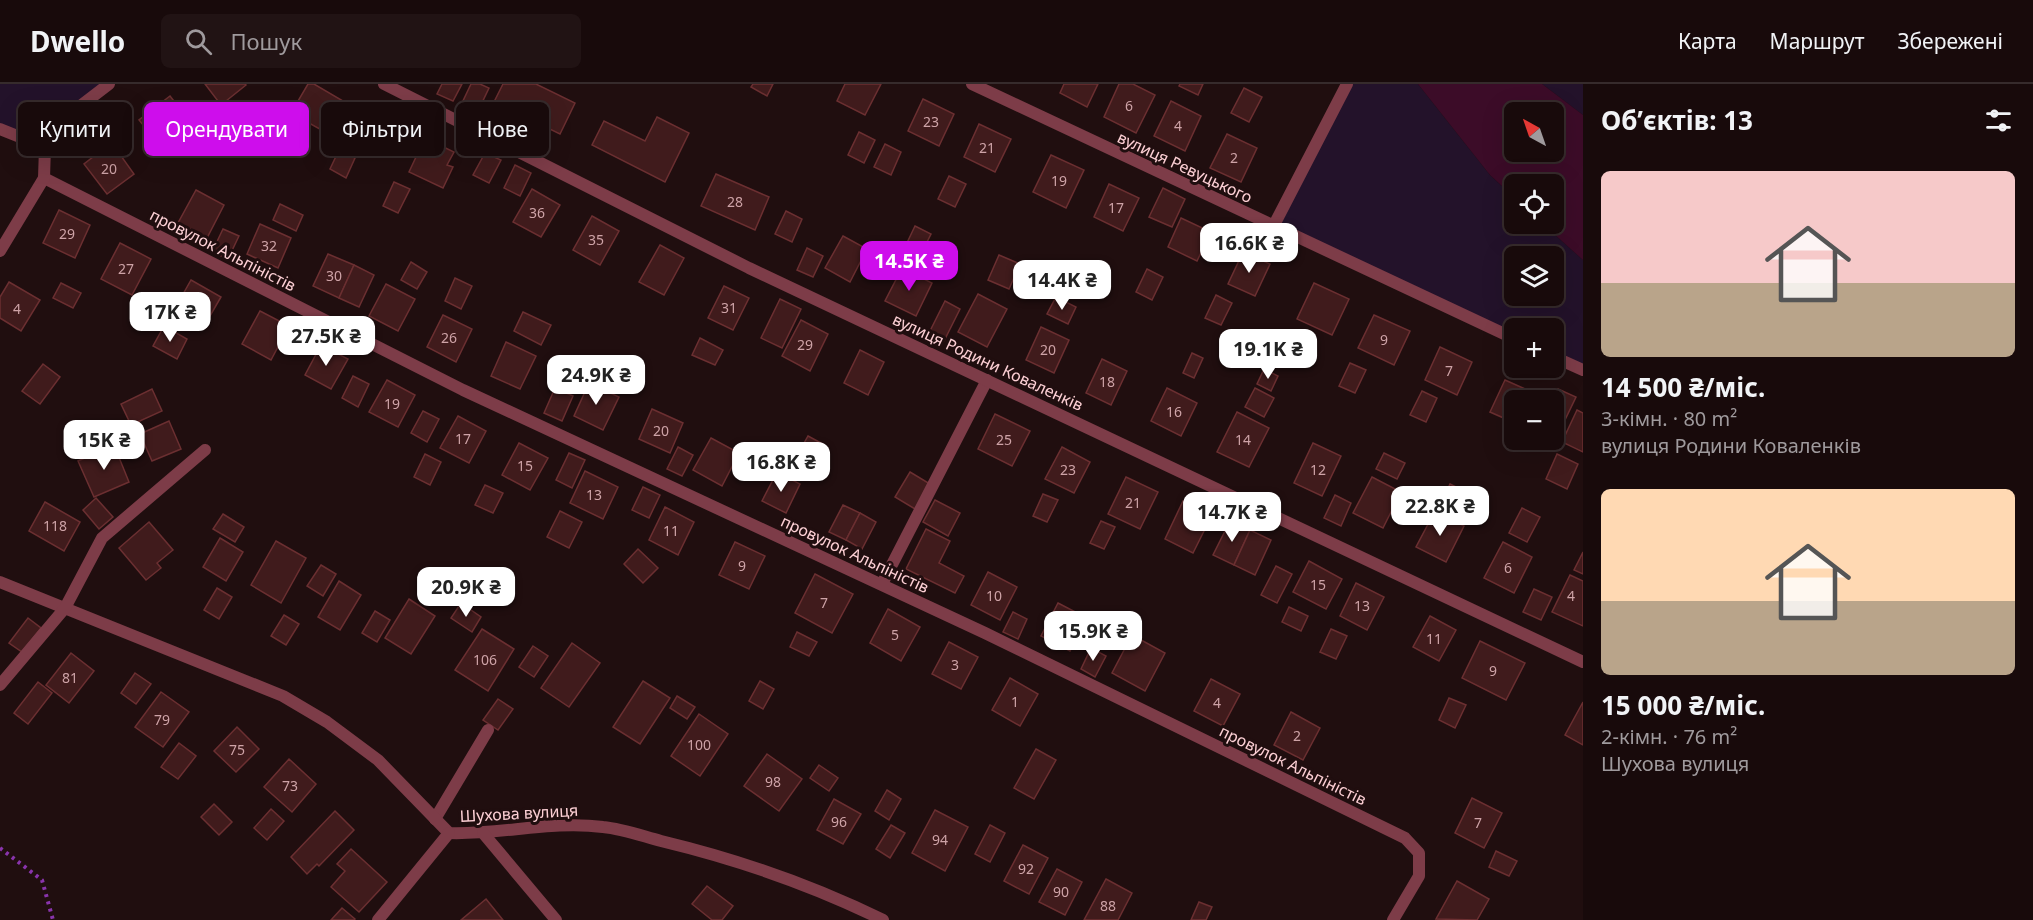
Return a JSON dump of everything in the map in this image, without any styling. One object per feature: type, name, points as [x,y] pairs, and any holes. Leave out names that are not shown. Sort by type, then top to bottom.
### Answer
[{"type":"street","points":[[86,102],[109,84]]},
{"type":"street","name":"вулиця Родини Коваленків","points":[[384,84],[749,268],[1583,662]]},
{"type":"street","name":"вулиця Ревуцького","points":[[972,84],[1504,334]]},
{"type":"street","points":[[1274,227],[1347,84]]},
{"type":"street","points":[[0,129],[18,136]]},
{"type":"street","points":[[0,251],[44,178],[45,156]]},
{"type":"street","name":"провулок Альпіністів","points":[[44,178],[463,390],[882,584],[1405,837],[1419,853],[1419,876],[1393,920]]},
{"type":"street","points":[[1564,361],[1583,370]]},
{"type":"street","points":[[882,584],[987,380]]},
{"type":"street","points":[[0,684],[65,608],[102,538],[205,450]]},
{"type":"street","name":"Шухова вулиця","points":[[0,582],[283,696],[327,722],[378,760],[449,833],[564,825],[604,827],[698,850],[839,898],[883,920]]},
{"type":"street","points":[[435,819],[488,730]]},
{"type":"street","points":[[483,832],[556,920]]},
{"type":"street","points":[[378,920],[449,833]]},
{"type":"path","points":[[0,848],[42,880],[54,920]]},
{"type":"shaded area","points":[[0,84],[109,84],[86,102],[18,102],[18,136],[0,129]]},
{"type":"shaded area","points":[[1347,84],[1418,84],[1490,175],[1504,188],[1504,234],[1554,234],[1583,260],[1583,370],[1564,361],[1564,318],[1504,318],[1504,334],[1273,227]]},
{"type":"shaded area","points":[[1418,84],[1542,84],[1583,115],[1583,260],[1554,234],[1564,234],[1564,174],[1504,174],[1504,188],[1490,175]]},
{"type":"shaded area","points":[[1542,84],[1583,84],[1583,115]]},
{"type":"building","points":[[205,84],[246,85],[225,102],[219,102]]},
{"type":"building","points":[[308,84],[314,84],[343,101],[321,102],[321,130],[309,123],[309,102],[297,102]]},
{"type":"building","points":[[442,84],[462,84],[453,101],[437,94]]},
{"type":"building","points":[[471,84],[480,84],[489,88],[482,102],[462,102]]},
{"type":"building","points":[[503,84],[536,84],[575,103],[560,134],[549,129],[549,102],[494,102]]},
{"type":"building","points":[[753,84],[773,84],[767,96],[751,87]]},
{"type":"building","points":[[845,84],[881,84],[865,115],[837,101]]},
{"type":"building","points":[[1064,84],[1098,84],[1087,107],[1060,93]]},
{"type":"building","points":[[1119,84],[1133,84],[1155,95],[1136,133],[1104,117]]},
{"type":"building","points":[[1180,84],[1203,84],[1198,95],[1179,86]]},
{"type":"building","points":[[1244,88],[1262,97],[1249,122],[1231,113]]},
{"type":"building","points":[[170,96],[175,102],[162,102]]},
{"type":"building","points":[[923,99],[954,114],[939,146],[908,131]]},
{"type":"building","points":[[1171,101],[1201,116],[1185,151],[1154,136]]},
{"type":"building","points":[[144,116],[144,126],[139,120]]},
{"type":"building","points":[[657,117],[689,133],[665,182],[592,145],[604,121],[645,141]]},
{"type":"building","points":[[979,124],[1011,139],[995,172],[964,157]]},
{"type":"building","points":[[859,132],[875,140],[864,163],[848,155]]},
{"type":"building","points":[[1227,134],[1257,148],[1241,182],[1210,168]]},
{"type":"building","points":[[885,144],[901,152],[891,175],[874,167]]},
{"type":"building","points":[[444,147],[454,152],[447,165],[453,167],[443,188],[409,172],[417,156],[444,156]]},
{"type":"building","points":[[1051,155],[1084,170],[1066,208],[1033,192]]},
{"type":"building","points":[[94,156],[121,156],[134,174],[107,194],[84,164]]},
{"type":"building","points":[[336,156],[355,158],[346,178],[330,169]]},
{"type":"building","points":[[483,156],[492,156],[501,160],[489,183],[473,175]]},
{"type":"building","points":[[515,165],[531,173],[520,196],[504,188]]},
{"type":"building","points":[[716,174],[769,197],[755,230],[701,206]]},
{"type":"building","points":[[949,176],[966,184],[955,207],[938,199]]},
{"type":"building","points":[[394,182],[410,189],[398,213],[383,206]]},
{"type":"building","points":[[1109,184],[1139,198],[1123,231],[1094,217]]},
{"type":"building","points":[[1163,188],[1185,199],[1172,227],[1149,217]]},
{"type":"building","points":[[532,189],[560,205],[541,237],[513,222]]},
{"type":"building","points":[[196,190],[224,205],[207,238],[178,223]]},
{"type":"building","points":[[280,204],[303,215],[296,231],[273,220]]},
{"type":"building","points":[[59,210],[90,225],[75,258],[43,243]]},
{"type":"building","points":[[786,211],[802,219],[792,242],[775,234]]},
{"type":"building","points":[[592,216],[619,231],[600,265],[573,250]]},
{"type":"building","points":[[1181,218],[1211,232],[1197,261],[1168,247]]},
{"type":"building","points":[[260,224],[291,238],[278,268],[247,254]]},
{"type":"building","points":[[915,226],[931,234],[920,256],[904,249]]},
{"type":"building","points":[[223,229],[239,236],[228,259],[212,252]]},
{"type":"building","points":[[843,236],[867,249],[850,282],[825,268]]},
{"type":"building","points":[[120,243],[151,259],[132,295],[101,279]]},
{"type":"building","points":[[660,245],[684,258],[664,295],[639,282]]},
{"type":"building","points":[[807,248],[823,256],[813,277],[797,270]]},
{"type":"building","points":[[1243,252],[1270,264],[1255,296],[1228,284]]},
{"type":"building","points":[[328,254],[354,265],[339,298],[313,286]]},
{"type":"building","points":[[999,255],[1020,264],[1009,289],[988,280]]},
{"type":"building","points":[[411,262],[427,272],[417,289],[401,280]]},
{"type":"building","points":[[354,265],[374,275],[359,307],[339,298]]},
{"type":"building","points":[[902,268],[932,283],[916,316],[885,301]]},
{"type":"building","points":[[1147,269],[1163,277],[1152,300],[1136,292]]},
{"type":"building","points":[[455,278],[472,286],[461,309],[445,301]]},
{"type":"building","points":[[191,280],[221,297],[203,328],[173,312]]},
{"type":"building","points":[[9,282],[40,300],[21,331],[0,318],[0,297]]},
{"type":"building","points":[[61,283],[81,293],[73,308],[53,298]]},
{"type":"building","points":[[1314,283],[1349,299],[1332,335],[1297,319]]},
{"type":"building","points":[[386,284],[415,299],[398,331],[369,316]]},
{"type":"building","points":[[724,286],[749,298],[733,330],[708,318]]},
{"type":"building","points":[[978,294],[1007,309],[987,347],[958,332]]},
{"type":"building","points":[[1216,295],[1232,303],[1221,325],[1205,318]]},
{"type":"building","points":[[1056,297],[1076,307],[1068,324],[1047,314]]},
{"type":"building","points":[[780,299],[801,309],[782,348],[761,338]]},
{"type":"building","points":[[945,301],[960,309],[944,341],[929,333]]},
{"type":"building","points":[[260,311],[289,326],[271,360],[242,344]]},
{"type":"building","points":[[523,312],[551,325],[541,345],[514,331]]},
{"type":"building","points":[[443,315],[472,329],[456,362],[427,347]]},
{"type":"building","points":[[1374,315],[1410,331],[1394,365],[1358,348]]},
{"type":"building","points":[[801,320],[828,334],[810,371],[782,356]]},
{"type":"building","points":[[164,326],[187,339],[177,359],[153,346]]},
{"type":"building","points":[[1041,327],[1069,340],[1054,373],[1026,360]]},
{"type":"building","points":[[1288,335],[1303,342],[1291,367],[1276,361]]},
{"type":"building","points":[[700,338],[723,350],[715,365],[692,355]]},
{"type":"building","points":[[506,342],[536,356],[520,389],[491,376]]},
{"type":"building","points":[[321,345],[348,359],[331,389],[305,375]]},
{"type":"building","points":[[1440,347],[1472,362],[1457,395],[1425,380]]},
{"type":"building","points":[[860,350],[884,362],[868,395],[844,383]]},
{"type":"building","points":[[1192,353],[1203,358],[1194,378],[1183,373]]},
{"type":"building","points":[[1102,359],[1127,371],[1111,405],[1086,393]]},
{"type":"building","points":[[1350,363],[1366,370],[1355,393],[1339,386]]},
{"type":"building","points":[[43,364],[60,377],[40,404],[22,391]]},
{"type":"building","points":[[1264,369],[1278,376],[1271,391],[1257,384]]},
{"type":"building","points":[[353,376],[369,384],[358,407],[342,398]]},
{"type":"building","points":[[387,380],[415,395],[398,427],[369,412]]},
{"type":"building","points":[[1505,380],[1527,390],[1504,390],[1504,418],[1490,412]]},
{"type":"building","points":[[589,383],[619,397],[603,430],[574,416]]},
{"type":"building","points":[[555,388],[573,396],[562,421],[544,413]]},
{"type":"building","points":[[1167,388],[1197,403],[1181,436],[1151,421]]},
{"type":"building","points":[[1255,388],[1274,398],[1264,417],[1245,407]]},
{"type":"building","points":[[152,389],[162,411],[131,425],[121,404]]},
{"type":"building","points":[[1422,391],[1437,398],[1426,422],[1410,415]]},
{"type":"building","points":[[1564,392],[1576,397],[1564,422]]},
{"type":"building","points":[[652,409],[683,423],[670,453],[639,439]]},
{"type":"building","points":[[1577,410],[1583,413],[1583,452],[1564,443],[1564,438]]},
{"type":"building","points":[[423,411],[439,419],[427,442],[411,433]]},
{"type":"building","points":[[1237,412],[1269,428],[1249,467],[1217,452]]},
{"type":"building","points":[[995,414],[1030,431],[1012,466],[978,449]]},
{"type":"building","points":[[458,416],[486,431],[469,463],[440,448]]},
{"type":"building","points":[[169,421],[181,449],[152,461],[140,434]]},
{"type":"building","points":[[808,436],[823,444],[809,470],[794,461]]},
{"type":"building","points":[[711,438],[739,453],[722,486],[693,470]]},
{"type":"building","points":[[519,443],[548,458],[530,490],[502,475]]},
{"type":"building","points":[[1313,443],[1341,456],[1322,496],[1294,483]]},
{"type":"building","points":[[114,445],[129,482],[94,497],[78,461]]},
{"type":"building","points":[[678,447],[693,455],[682,476],[667,469]]},
{"type":"building","points":[[1062,447],[1090,462],[1074,493],[1045,479]]},
{"type":"building","points":[[569,453],[585,460],[572,488],[556,480]]},
{"type":"building","points":[[1384,453],[1405,463],[1397,479],[1376,469]]},
{"type":"building","points":[[425,454],[441,462],[430,485],[414,477]]},
{"type":"building","points":[[1557,454],[1578,464],[1567,489],[1546,479]]},
{"type":"building","points":[[585,471],[618,487],[603,519],[570,503]]},
{"type":"building","points":[[777,472],[800,484],[786,513],[762,501]]},
{"type":"building","points":[[910,472],[930,484],[915,509],[895,497]]},
{"type":"building","points":[[1126,477],[1158,492],[1140,529],[1108,514]]},
{"type":"building","points":[[1372,477],[1401,492],[1383,528],[1353,513]]},
{"type":"building","points":[[1450,484],[1470,494],[1462,508],[1443,499]]},
{"type":"building","points":[[485,485],[503,493],[493,513],[475,505]]},
{"type":"building","points":[[643,487],[660,495],[649,518],[632,510]]},
{"type":"building","points":[[1043,494],[1058,500],[1047,522],[1033,516]]},
{"type":"building","points":[[1335,495],[1351,503],[1341,526],[1324,518]]},
{"type":"building","points":[[96,498],[113,517],[99,529],[83,510]]},
{"type":"building","points":[[935,500],[960,513],[948,536],[923,522]]},
{"type":"building","points":[[1183,501],[1212,515],[1193,553],[1165,539]]},
{"type":"building","points":[[45,502],[80,522],[64,551],[29,531]]},
{"type":"building","points":[[843,505],[860,513],[846,540],[829,532]]},
{"type":"building","points":[[665,507],[694,522],[678,555],[649,540]]},
{"type":"building","points":[[1522,508],[1540,517],[1527,542],[1509,533]]},
{"type":"building","points":[[560,511],[582,522],[569,548],[547,537]]},
{"type":"building","points":[[1435,511],[1464,526],[1446,562],[1416,547]]},
{"type":"building","points":[[860,513],[876,522],[862,549],[846,540]]},
{"type":"building","points":[[223,514],[244,527],[235,542],[213,529]]},
{"type":"building","points":[[1101,521],[1115,527],[1104,549],[1090,543]]},
{"type":"building","points":[[1230,521],[1250,530],[1234,565],[1213,555]]},
{"type":"building","points":[[149,522],[173,550],[157,563],[161,568],[146,580],[119,548]]},
{"type":"building","points":[[926,529],[950,541],[939,563],[964,576],[955,593],[906,569]]},
{"type":"building","points":[[1250,530],[1271,540],[1255,575],[1234,565]]},
{"type":"building","points":[[220,538],[243,552],[226,581],[203,567]]},
{"type":"building","points":[[276,541],[306,558],[281,603],[251,585]]},
{"type":"building","points":[[735,542],[765,556],[749,589],[719,575]]},
{"type":"building","points":[[1503,542],[1532,557],[1514,593],[1484,578]]},
{"type":"building","points":[[638,549],[658,568],[643,583],[624,564]]},
{"type":"building","points":[[1583,552],[1583,574],[1574,570]]},
{"type":"building","points":[[1309,561],[1342,579],[1326,609],[1293,592]]},
{"type":"building","points":[[321,565],[336,574],[323,596],[307,586]]},
{"type":"building","points":[[1276,566],[1292,574],[1277,603],[1261,595]]},
{"type":"building","points":[[988,572],[1017,587],[1000,620],[971,605]]},
{"type":"building","points":[[815,574],[853,594],[832,633],[795,613]]},
{"type":"building","points":[[1570,575],[1583,581],[1583,626],[1552,612]]},
{"type":"building","points":[[339,581],[361,595],[340,630],[318,617]]},
{"type":"building","points":[[1356,583],[1384,597],[1367,630],[1340,616]]},
{"type":"building","points":[[217,588],[232,597],[219,619],[204,610]]},
{"type":"building","points":[[1534,589],[1552,597],[1541,620],[1523,612]]},
{"type":"building","points":[[409,599],[435,616],[411,654],[385,638]]},
{"type":"building","points":[[461,603],[481,617],[472,632],[451,618]]},
{"type":"building","points":[[1058,603],[1087,618],[1070,651],[1041,636]]},
{"type":"building","points":[[1289,607],[1308,616],[1301,631],[1282,622]]},
{"type":"building","points":[[888,609],[920,627],[901,661],[870,643]]},
{"type":"building","points":[[375,611],[390,620],[377,642],[362,633]]},
{"type":"building","points":[[1013,612],[1027,619],[1018,639],[1003,632]]},
{"type":"building","points":[[284,615],[299,624],[286,645],[271,636]]},
{"type":"building","points":[[1430,616],[1456,630],[1439,661],[1413,647]]},
{"type":"building","points":[[28,618],[41,628],[22,652],[9,643]]},
{"type":"building","points":[[482,629],[514,649],[488,691],[455,670]]},
{"type":"building","points":[[1331,629],[1347,636],[1336,659],[1320,652]]},
{"type":"building","points":[[797,632],[817,642],[809,656],[790,647]]},
{"type":"building","points":[[1132,635],[1165,653],[1145,691],[1112,673]]},
{"type":"building","points":[[1480,641],[1525,663],[1506,700],[1462,678]]},
{"type":"building","points":[[949,642],[978,657],[961,689],[932,674]]},
{"type":"building","points":[[572,643],[600,663],[569,707],[541,688]]},
{"type":"building","points":[[533,646],[548,656],[534,677],[519,667]]},
{"type":"building","points":[[1091,648],[1106,656],[1095,677],[1081,669]]},
{"type":"building","points":[[71,653],[94,671],[69,703],[46,685]]},
{"type":"building","points":[[135,673],[151,684],[136,704],[121,693]]},
{"type":"building","points":[[1010,678],[1038,694],[1020,726],[992,710]]},
{"type":"building","points":[[1211,679],[1240,694],[1223,726],[1194,711]]},
{"type":"building","points":[[643,681],[670,698],[640,744],[613,727]]},
{"type":"building","points":[[760,681],[774,689],[763,709],[749,701]]},
{"type":"building","points":[[38,682],[52,693],[28,724],[14,713]]},
{"type":"building","points":[[161,692],[189,712],[163,747],[135,727]]},
{"type":"building","points":[[677,696],[695,707],[687,719],[670,708]]},
{"type":"building","points":[[1449,698],[1466,705],[1455,728],[1439,720]]},
{"type":"building","points":[[498,699],[513,709],[498,730],[483,720]]},
{"type":"building","points":[[1583,702],[1583,745],[1565,735]]},
{"type":"building","points":[[1291,712],[1320,728],[1303,760],[1274,745]]},
{"type":"building","points":[[699,714],[728,734],[700,776],[671,756]]},
{"type":"building","points":[[237,727],[259,749],[236,772],[214,751]]},
{"type":"building","points":[[179,743],[196,756],[178,779],[161,767]]},
{"type":"building","points":[[1036,749],[1056,760],[1034,799],[1014,788]]},
{"type":"building","points":[[767,754],[802,779],[779,811],[744,786]]},
{"type":"building","points":[[289,759],[316,784],[292,812],[264,787]]},
{"type":"building","points":[[819,765],[838,778],[829,791],[810,778]]},
{"type":"building","points":[[887,790],[901,799],[889,820],[875,811]]},
{"type":"building","points":[[1472,798],[1502,813],[1484,848],[1455,833]]},
{"type":"building","points":[[834,799],[861,814],[843,844],[817,830]]},
{"type":"building","points":[[214,804],[232,822],[219,835],[201,817]]},
{"type":"building","points":[[271,809],[284,821],[267,840],[254,828]]},
{"type":"building","points":[[935,810],[968,827],[945,871],[912,853]]},
{"type":"building","points":[[335,811],[354,830],[319,866],[317,864],[307,874],[291,857]]},
{"type":"building","points":[[891,825],[905,833],[890,858],[876,849]]},
{"type":"building","points":[[990,825],[1005,833],[990,862],[975,854]]},
{"type":"building","points":[[1023,845],[1048,858],[1029,894],[1004,881]]},
{"type":"building","points":[[351,849],[387,882],[359,912],[331,887],[345,871],[337,864]]},
{"type":"building","points":[[1496,851],[1517,861],[1509,876],[1489,867]]},
{"type":"building","points":[[1057,869],[1082,882],[1065,915],[1039,902]]},
{"type":"building","points":[[1106,879],[1132,893],[1118,920],[1084,920]]},
{"type":"building","points":[[1457,881],[1489,899],[1477,920],[1436,919]]},
{"type":"building","points":[[707,886],[733,906],[722,920],[712,920],[692,904]]},
{"type":"building","points":[[486,899],[503,920],[461,920]]},
{"type":"building","points":[[1199,902],[1212,907],[1206,920],[1191,920]]},
{"type":"building","points":[[342,908],[355,919],[331,920]]}]
